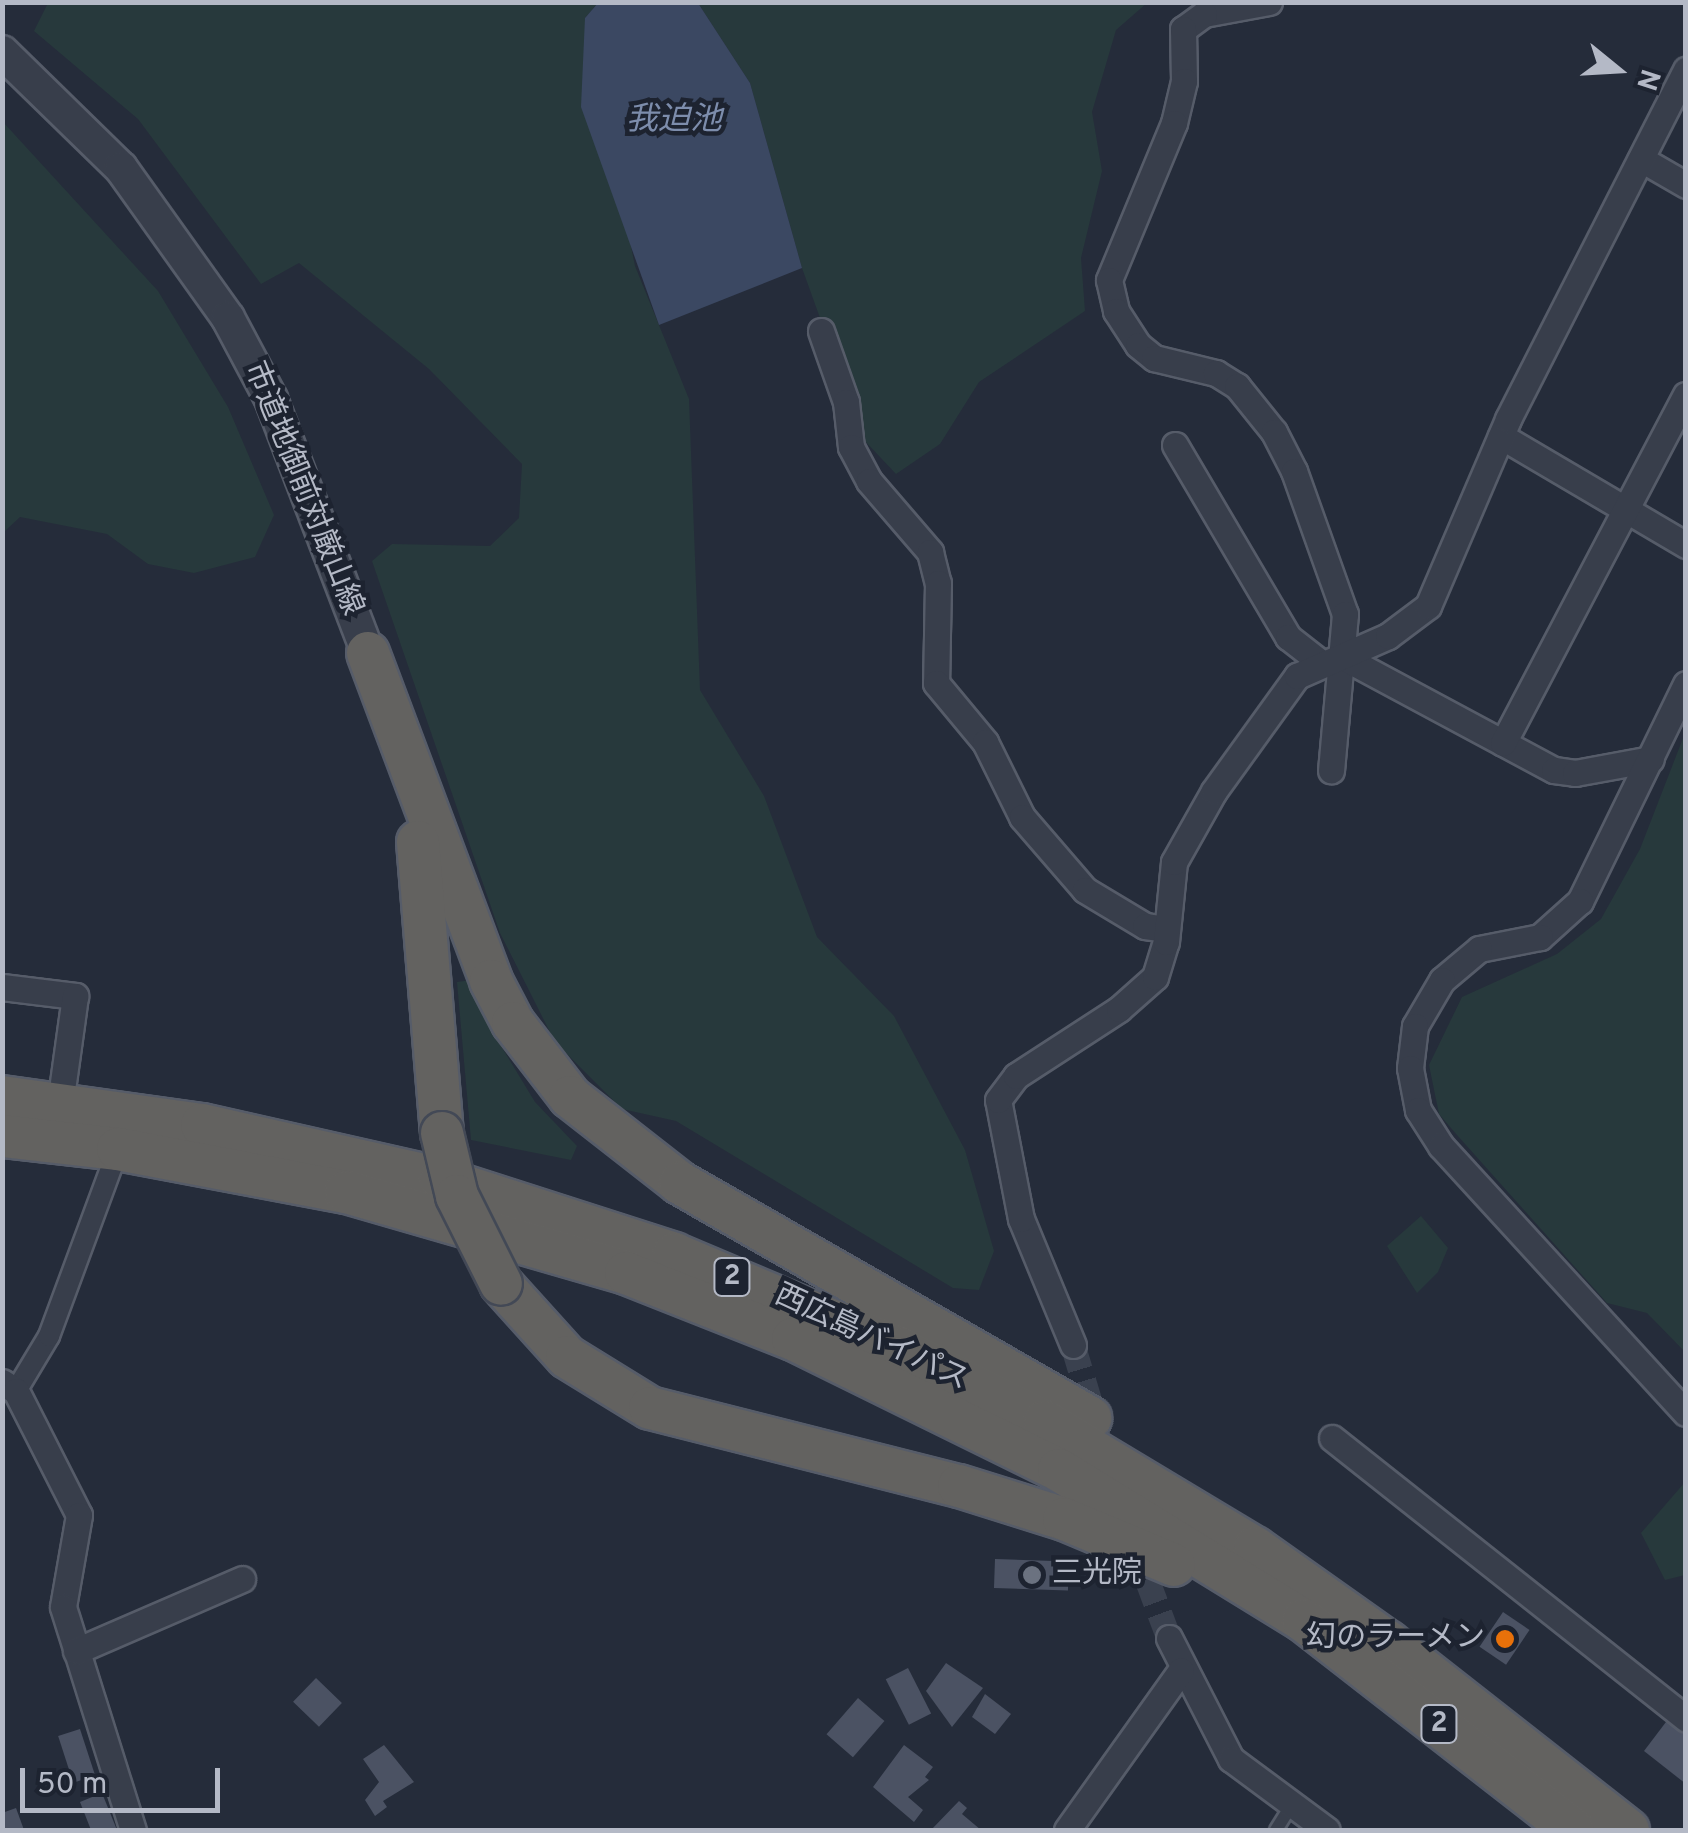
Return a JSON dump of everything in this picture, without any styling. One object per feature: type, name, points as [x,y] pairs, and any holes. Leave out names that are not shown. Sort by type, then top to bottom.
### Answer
[{"type":"highway","points":[[368,653],[394,732],[427,896],[442,1132],[463,1212],[501,1284],[542,1335],[593,1376],[681,1420],[926,1478],[1064,1519],[1303,1620]]},
{"type":"highway","points":[[368,653],[491,981],[540,1061],[615,1138],[660,1171],[1114,1432],[1250,1528],[1388,1642]]},
{"type":"highway","name":"西広島バイパス","points":[[2,1096],[202,1125],[378,1163],[596,1227],[750,1284],[1045,1422],[1214,1522],[1388,1642],[1628,1830]]},
{"type":"highway","name":"西広島バイパス","points":[[2,1136],[118,1149],[365,1198],[626,1274],[793,1339],[1059,1470],[1303,1620],[1573,1830]]},
{"type":"street","points":[[1270,2],[1204,14],[1183,29],[1184,81],[1174,124],[1108,280],[1120,320],[1138,345],[1154,358],[1237,386],[1274,432],[1341,591],[1348,634],[1331,659],[1331,770]]},
{"type":"street","name":"市道地御前対厳山線","points":[[2,52],[121,168],[228,318],[286,433],[368,653]]},
{"type":"street","points":[[1074,1346],[1021,1219],[998,1100],[1016,1076],[1155,977],[1167,929],[1174,862],[1191,827],[1297,676],[1388,636],[1428,606],[1501,436],[1686,70]]},
{"type":"street","points":[[1642,159],[1686,185]]},
{"type":"street","points":[[822,330],[846,402],[851,447],[868,480],[930,552],[938,583],[936,683],[984,742],[1022,817],[1084,890],[1145,926],[1167,929]]},
{"type":"street","points":[[1503,743],[1686,395]]},
{"type":"street","points":[[1501,436],[1686,545]]},
{"type":"street","points":[[1174,458],[1288,636],[1554,770],[1574,773],[1651,760]]},
{"type":"street","points":[[1686,684],[1580,901],[1540,936],[1479,949],[1442,980],[1415,1026],[1410,1068],[1418,1110],[1441,1146],[1686,1413]]},
{"type":"street","points":[[2,987],[75,996],[63,1082]]},
{"type":"street","points":[[118,1149],[48,1336],[9,1386],[79,1516],[63,1607],[133,1830]]},
{"type":"street","points":[[1332,1438],[1686,1719]]},
{"type":"street","points":[[76,1651],[242,1579]]},
{"type":"street","points":[[1169,1638],[1182,1670],[1231,1759],[1327,1830]]},
{"type":"street","points":[[1066,1830],[1182,1670]]},
{"type":"lane","points":[[1276,1830],[1292,1804]]},
{"type":"shaded area","points":[[48,3],[598,3],[585,18],[635,266],[689,399],[700,690],[764,796],[817,937],[894,1016],[965,1150],[994,1251],[979,1290],[953,1288],[676,1121],[622,1109],[555,1042],[500,933],[372,561],[392,544],[490,546],[519,518],[522,464],[429,369],[299,263],[261,284],[138,119],[34,31]]},
{"type":"shaded area","points":[[698,3],[1147,3],[1116,30],[1092,112],[1102,171],[1081,258],[1085,311],[979,382],[940,444],[896,474],[864,440],[802,268],[750,83]]},
{"type":"shaded area","points":[[3,122],[158,291],[228,407],[274,515],[255,557],[194,573],[148,564],[107,534],[20,517],[3,533]]},
{"type":"shaded area","points":[[1685,733],[1685,1352],[1647,1313],[1607,1303],[1457,1135],[1439,1114],[1429,1065],[1462,997],[1557,954],[1601,919],[1640,849]]},
{"type":"shaded area","points":[[471,980],[489,1026],[535,1102],[577,1146],[571,1160],[471,1140],[457,982]]},
{"type":"shaded area","points":[[1421,1216],[1448,1248],[1438,1272],[1417,1293],[1387,1246]]},
{"type":"shaded area","points":[[1685,1482],[1685,1575],[1665,1580],[1641,1533]]},
{"type":"water","name":"我迫池","points":[[598,3],[698,3],[750,83],[802,268],[659,325],[581,107],[585,18]]},
{"type":"building","name":"三光院","points":[[995,1559],[1069,1562],[1068,1591],[994,1588]]},
{"type":"building","name":"幻のラーメン","points":[[1503,1612],[1530,1630],[1506,1665],[1480,1647]]},
{"type":"building","points":[[946,1663],[983,1688],[952,1727],[926,1691]]},
{"type":"building","points":[[908,1668],[931,1713],[909,1725],[886,1679]]},
{"type":"building","points":[[316,1678],[342,1703],[319,1727],[293,1702]]},
{"type":"building","points":[[985,1694],[1011,1714],[995,1734],[972,1717]]},
{"type":"building","points":[[858,1698],[884,1721],[853,1757],[827,1734]]},
{"type":"building","points":[[1669,1718],[1686,1731],[1686,1784],[1644,1751]]},
{"type":"building","points":[[80,1729],[95,1776],[73,1783],[58,1736]]},
{"type":"building","points":[[384,1745],[414,1782],[383,1801],[387,1807],[375,1816],[365,1800],[379,1782],[363,1759]]},
{"type":"building","points":[[904,1745],[933,1767],[925,1777],[929,1780],[908,1797],[923,1810],[914,1822],[873,1787]]},
{"type":"building","points":[[102,1793],[117,1830],[91,1830],[80,1802]]},
{"type":"building","points":[[959,1801],[967,1808],[962,1814],[981,1830],[931,1830]]},
{"type":"building","points":[[16,1808],[24,1830],[2,1830],[2,1813]]},
{"type":"tunnel","points":[[1073,1345],[1097,1425]]},
{"type":"tunnel","points":[[1134,1544],[1169,1638]]},
{"type":"place","name":"三光院","points":[[1032,1575]]},
{"type":"place","name":"幻のラーメン","points":[[1505,1639]]}]
